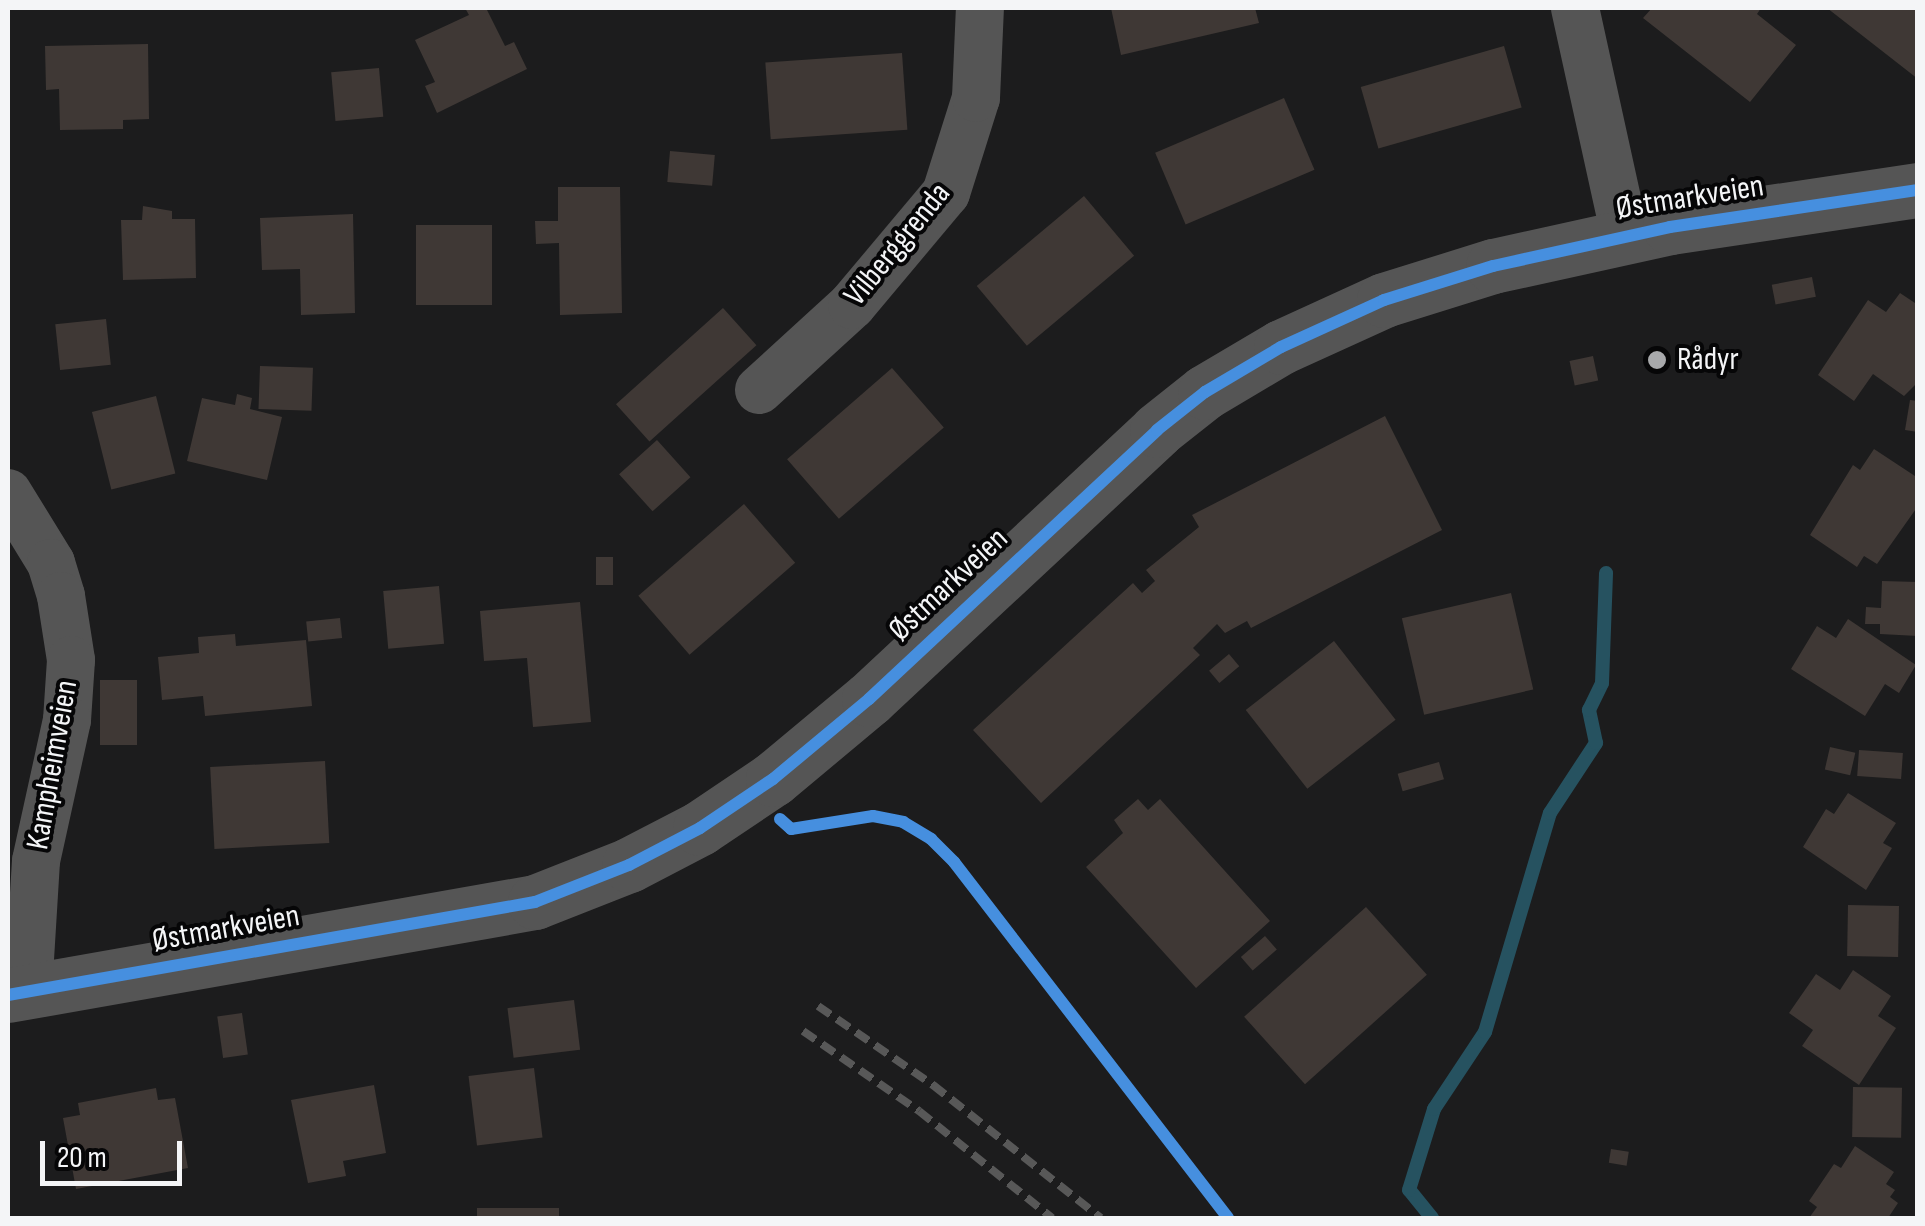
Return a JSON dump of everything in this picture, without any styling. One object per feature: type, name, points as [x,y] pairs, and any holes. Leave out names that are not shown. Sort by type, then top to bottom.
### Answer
[{"type":"street","name":"Vilberggrenda","points":[[760,390],[852,305],[946,193],[976,98],[980,8]]},
{"type":"street","points":[[1575,8],[1625,236]]},
{"type":"street","name":"Østmarkveien","points":[[18,993],[535,902],[629,865],[700,828],[773,779],[868,699],[1102,478],[1193,402],[1242,368],[1384,300],[1493,266],[1625,236],[1918,190]]},
{"type":"street","name":"Kampheimveien","points":[[8,493],[50,563],[61,596],[71,660],[67,720],[36,861],[18,993]]},
{"type":"building","points":[[465,8],[486,8],[505,46],[514,42],[527,69],[437,113],[425,86],[435,82],[415,40],[469,15]]},
{"type":"building","points":[[1111,8],[1255,8],[1259,23],[1121,55]]},
{"type":"building","points":[[1652,8],[1761,8],[1757,14],[1796,45],[1750,102],[1643,18]]},
{"type":"building","points":[[1827,8],[1918,8],[1918,79]]},
{"type":"building","points":[[148,44],[149,119],[123,120],[123,129],[60,130],[59,89],[46,90],[45,46]]},
{"type":"building","points":[[1504,46],[1522,108],[1378,149],[1361,87]]},
{"type":"building","points":[[902,53],[907,130],[771,139],[765,63]]},
{"type":"building","points":[[379,68],[383,117],[335,121],[331,72]]},
{"type":"building","points":[[1284,98],[1314,170],[1186,225],[1155,153]]},
{"type":"building","points":[[670,151],[715,155],[712,186],[667,182]]},
{"type":"building","points":[[558,187],[620,187],[622,313],[560,315],[559,243],[536,244],[535,221],[558,221]]},
{"type":"building","points":[[1084,196],[1134,256],[1027,346],[977,286]]},
{"type":"building","points":[[143,206],[172,211],[172,219],[195,219],[196,278],[123,280],[121,220],[142,220]]},
{"type":"building","points":[[353,214],[355,313],[301,315],[300,269],[262,270],[260,218]]},
{"type":"building","points":[[416,225],[492,225],[492,305],[416,305]]},
{"type":"building","points":[[1812,277],[1816,297],[1776,304],[1772,285]]},
{"type":"building","points":[[1900,293],[1918,305],[1918,382],[1904,396],[1873,374],[1854,401],[1818,375],[1868,300],[1886,312]]},
{"type":"building","points":[[723,308],[756,345],[649,442],[616,404]]},
{"type":"building","points":[[106,319],[111,365],[60,370],[55,324]]},
{"type":"building","points":[[1593,356],[1598,380],[1575,385],[1570,361]]},
{"type":"building","points":[[260,366],[313,368],[311,411],[258,409]]},
{"type":"building","points":[[892,368],[944,428],[839,519],[787,459]]},
{"type":"building","points":[[237,394],[252,398],[250,409],[282,417],[267,480],[187,461],[202,398],[235,405]]},
{"type":"building","points":[[156,396],[175,474],[111,490],[92,412]]},
{"type":"building","points":[[1910,400],[1918,401],[1918,432],[1905,430]]},
{"type":"building","points":[[1385,416],[1442,530],[1251,628],[1247,621],[1225,633],[1217,624],[1193,648],[1200,655],[1041,803],[973,730],[1133,583],[1142,593],[1155,581],[1146,570],[1199,527],[1192,515]]},
{"type":"building","points":[[657,440],[690,477],[653,511],[619,474]]},
{"type":"building","points":[[1874,449],[1918,478],[1918,506],[1877,564],[1864,556],[1857,567],[1810,535],[1853,465],[1860,470]]},
{"type":"building","points":[[744,504],[795,563],[690,655],[638,596]]},
{"type":"building","points":[[596,557],[613,557],[613,585],[596,585]]},
{"type":"building","points":[[1882,581],[1918,582],[1918,636],[1880,634],[1880,624],[1865,624],[1866,607],[1881,608]]},
{"type":"building","points":[[439,586],[444,644],[388,649],[383,591]]},
{"type":"building","points":[[1511,593],[1533,689],[1424,715],[1402,618]]},
{"type":"building","points":[[580,602],[591,722],[533,727],[527,658],[484,661],[480,611]]},
{"type":"building","points":[[340,618],[342,638],[308,641],[306,622]]},
{"type":"building","points":[[1848,619],[1916,665],[1899,693],[1885,684],[1865,716],[1791,669],[1817,626],[1836,638]]},
{"type":"building","points":[[235,634],[236,646],[306,640],[312,706],[205,716],[203,696],[162,700],[158,657],[199,653],[198,637]]},
{"type":"building","points":[[1334,641],[1396,720],[1307,789],[1246,710]]},
{"type":"building","points":[[1229,654],[1239,666],[1219,683],[1209,671]]},
{"type":"building","points":[[100,680],[137,680],[137,745],[100,745]]},
{"type":"building","points":[[1830,747],[1855,753],[1850,775],[1825,769]]},
{"type":"building","points":[[1859,750],[1903,753],[1901,779],[1857,776]]},
{"type":"building","points":[[325,761],[329,843],[214,849],[210,767]]},
{"type":"building","points":[[1439,762],[1444,779],[1403,791],[1398,774]]},
{"type":"building","points":[[1848,793],[1896,823],[1883,843],[1892,848],[1866,890],[1803,847],[1826,809],[1834,814]]},
{"type":"building","points":[[1138,799],[1148,810],[1160,799],[1270,921],[1196,988],[1086,867],[1123,833],[1114,820]]},
{"type":"building","points":[[1848,905],[1899,906],[1898,957],[1847,956]]},
{"type":"building","points":[[1366,907],[1427,975],[1305,1084],[1244,1017]]},
{"type":"building","points":[[1265,936],[1277,950],[1253,971],[1241,957]]},
{"type":"building","points":[[1853,970],[1891,996],[1878,1016],[1896,1028],[1859,1085],[1802,1046],[1813,1030],[1789,1013],[1816,974],[1840,990]]},
{"type":"building","points":[[574,1000],[580,1050],[514,1058],[507,1008]]},
{"type":"building","points":[[242,1013],[248,1055],[223,1058],[217,1016]]},
{"type":"building","points":[[534,1068],[543,1137],[477,1146],[468,1076]]},
{"type":"building","points":[[374,1085],[386,1153],[343,1161],[346,1176],[308,1183],[291,1100]]},
{"type":"building","points":[[1853,1087],[1902,1088],[1901,1138],[1852,1137]]},
{"type":"building","points":[[156,1088],[158,1100],[175,1098],[188,1168],[76,1189],[63,1118],[80,1115],[78,1103]]},
{"type":"building","points":[[1855,1146],[1894,1172],[1886,1184],[1895,1190],[1890,1197],[1898,1203],[1888,1218],[1809,1218],[1817,1207],[1809,1201],[1834,1164],[1841,1168]]},
{"type":"building","points":[[1611,1149],[1629,1152],[1627,1166],[1609,1163]]},
{"type":"building","points":[[477,1208],[559,1208],[559,1218],[477,1218]]},
{"type":"waterway","points":[[1432,1218],[1409,1190],[1434,1109],[1485,1032],[1550,813],[1596,743],[1589,710],[1602,683],[1606,573]]},
{"type":"railway","points":[[818,1006],[933,1085],[1101,1218]]},
{"type":"railway","points":[[803,1031],[919,1111],[1052,1218]]},
{"type":"cycle path","points":[[8,995],[535,902],[629,865],[700,828],[773,779],[869,699],[1157,430],[1205,392],[1281,347],[1384,300],[1493,266],[1670,227],[1918,190]]},
{"type":"cycle path","points":[[780,819],[791,829],[873,816],[903,822],[931,839],[954,862],[1228,1218]]},
{"type":"place","name":"Rådyr","points":[[1657,360]]}]
